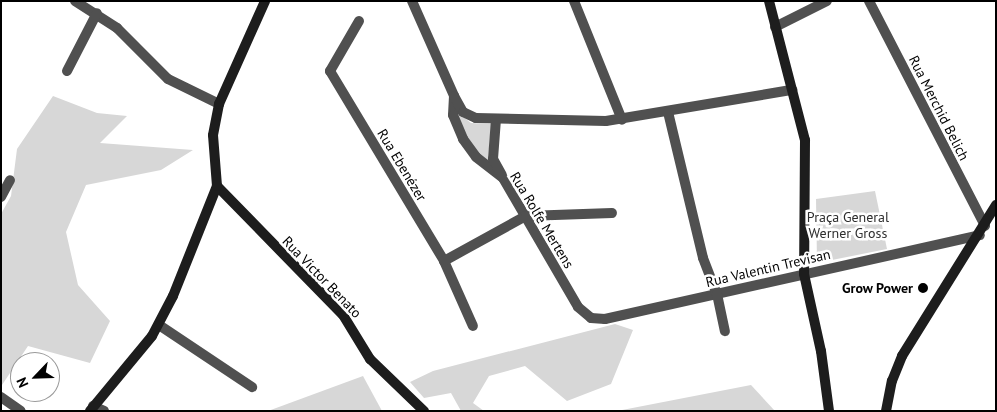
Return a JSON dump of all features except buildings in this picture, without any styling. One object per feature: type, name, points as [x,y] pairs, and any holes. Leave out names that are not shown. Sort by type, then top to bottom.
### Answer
[{"type":"street","points":[[75,1],[97,13],[168,79],[219,104]]},
{"type":"street","points":[[104,411],[92,408],[159,325],[217,186],[213,135],[219,104],[265,1]]},
{"type":"street","name":"Rua Rolfe Mertens","points":[[412,1],[454,96],[453,116],[463,139],[476,157],[504,178],[578,307],[591,318]]},
{"type":"street","points":[[574,1],[622,120]]},
{"type":"street","points":[[769,1],[806,148],[804,274],[821,351],[829,411]]},
{"type":"street","points":[[775,27],[827,1]]},
{"type":"street","name":"Rua Merchid Belich","points":[[869,1],[982,231]]},
{"type":"street","points":[[67,71],[97,13]]},
{"type":"street","name":"Rua Ebenézer","points":[[359,21],[330,71],[444,262],[473,326]]},
{"type":"street","points":[[454,96],[468,115],[496,119],[622,120],[792,90]]},
{"type":"street","points":[[668,112],[703,258],[717,294],[725,330]]},
{"type":"street","points":[[496,119],[493,159],[504,178]]},
{"type":"street","points":[[1,197],[10,180]]},
{"type":"street","name":"Rua Victor Benato","points":[[217,186],[343,315],[370,359],[424,411]]},
{"type":"street","points":[[886,411],[892,381],[902,356],[982,231],[996,205]]},
{"type":"street","points":[[444,262],[526,216],[612,213]]},
{"type":"street","name":"Rua Valentin Trevisan","points":[[591,318],[605,319],[982,231]]},
{"type":"street","points":[[159,325],[252,387]]},
{"type":"street","points":[[1,397],[20,411]]},
{"type":"green space","points":[[53,96],[97,113],[127,116],[100,143],[193,150],[161,170],[86,185],[66,232],[78,285],[110,321],[90,363],[60,355],[60,352],[50,352],[28,346],[24,352],[10,352],[10,373],[2,385],[1,214],[11,196],[17,149]]},
{"type":"green space","points":[[457,112],[471,123],[491,124],[488,160],[483,160],[461,130]]},
{"type":"green space","name":"Praça General Werner Gross","points":[[875,191],[887,249],[817,263],[816,199]]},
{"type":"green space","points":[[615,324],[633,330],[611,384],[567,401],[525,366],[489,376],[473,403],[484,411],[461,411],[451,393],[424,398],[410,382],[433,371]]},
{"type":"green space","points":[[363,376],[382,411],[268,411]]},
{"type":"green space","points":[[751,385],[775,411],[617,411]]},
{"type":"place","name":"Grow Power","points":[[923,288]]}]
